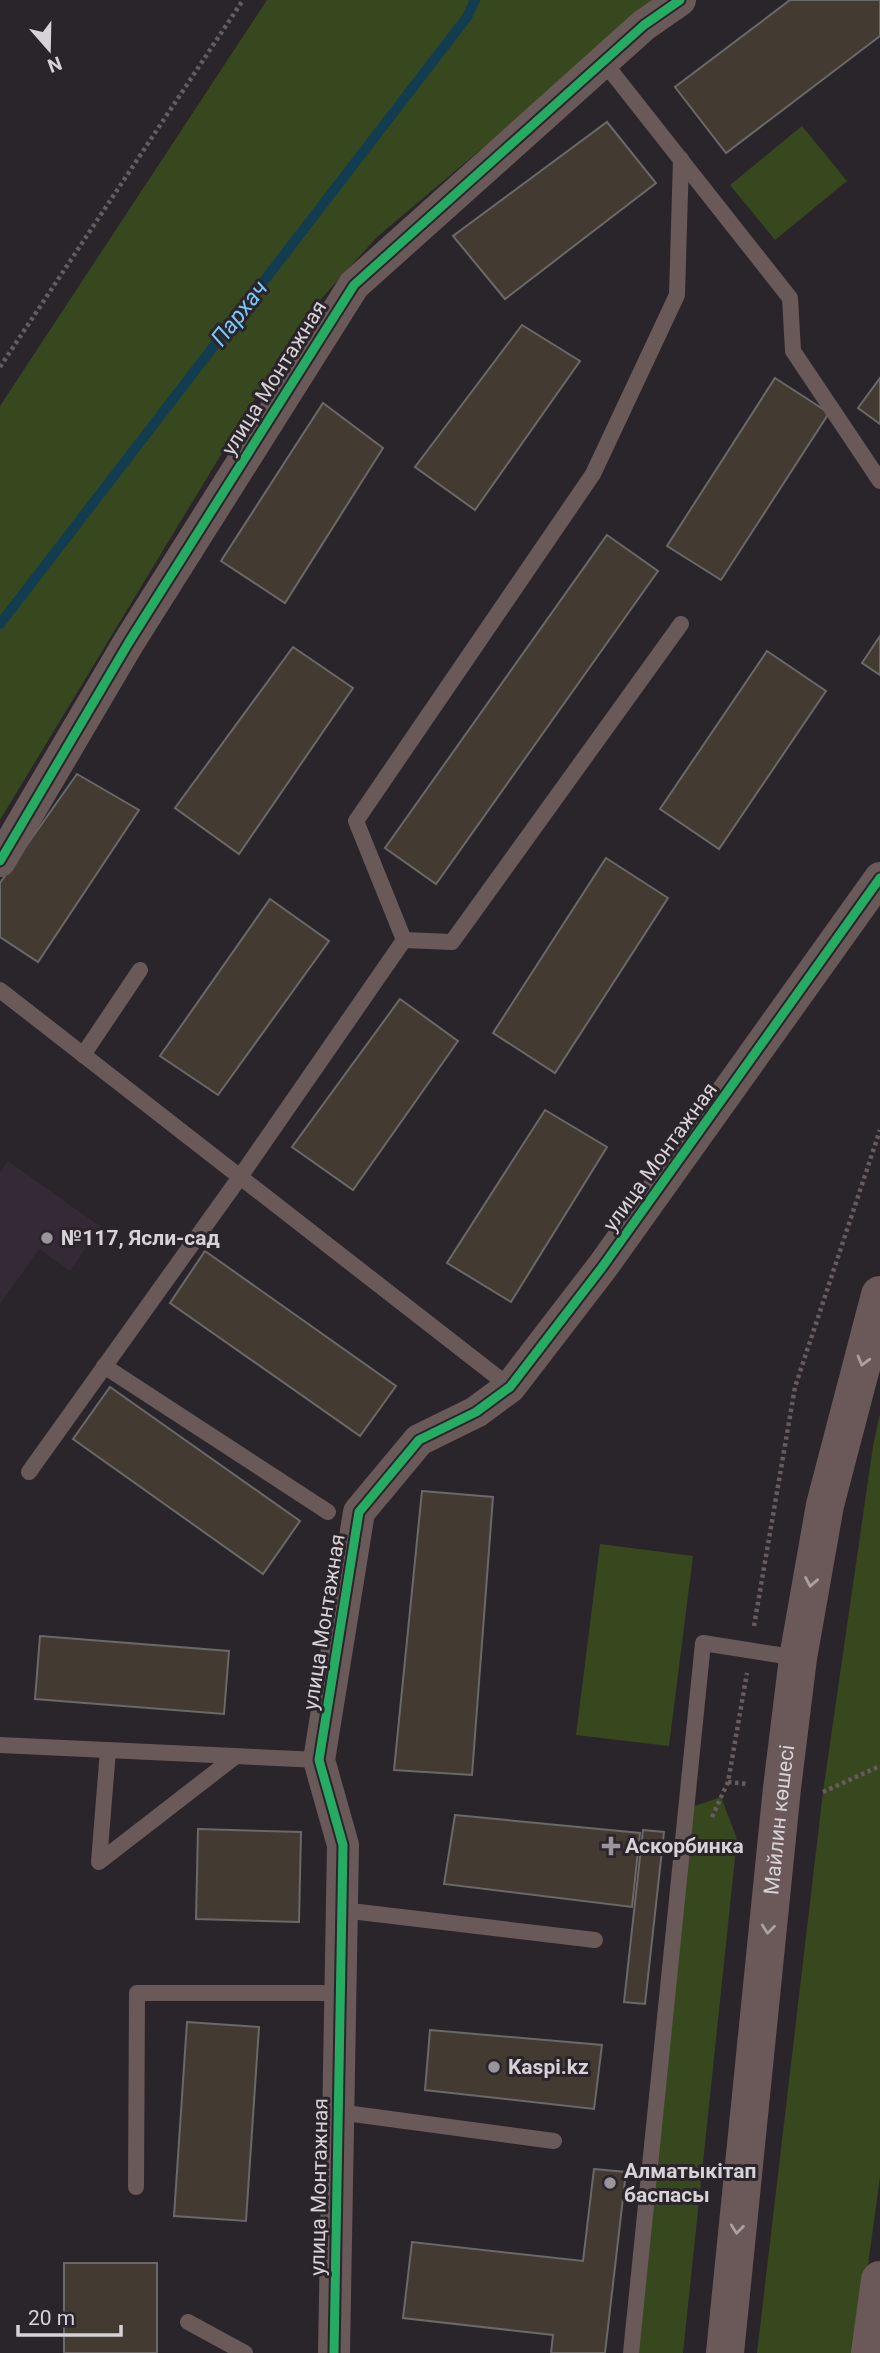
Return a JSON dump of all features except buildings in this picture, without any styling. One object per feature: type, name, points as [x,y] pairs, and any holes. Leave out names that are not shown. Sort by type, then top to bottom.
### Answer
[{"type":"main road","name":"Майлин көшесі","points":[[725,2353],[782,1788],[798,1658],[825,1506],[880,1295]]},
{"type":"main road","points":[[870,2353],[880,2280]]},
{"type":"street","name":"улица Монтажная","points":[[0,861],[128,642],[354,285],[644,25],[680,0]]},
{"type":"street","name":"улица Монтажная","points":[[334,2353],[343,1844],[320,1760],[359,1513],[419,1440],[476,1412],[510,1387],[603,1266],[880,878]]},
{"type":"lane","points":[[603,61],[790,298],[793,351],[880,481]]},
{"type":"lane","points":[[404,940],[356,821],[593,474],[677,295],[681,159]]},
{"type":"lane","points":[[404,940],[452,942],[681,624]]},
{"type":"lane","points":[[29,1472],[240,1177],[404,940]]},
{"type":"lane","points":[[83,1055],[140,970]]},
{"type":"lane","points":[[0,990],[510,1387]]},
{"type":"lane","points":[[104,1366],[327,1512]]},
{"type":"lane","points":[[631,2353],[703,1643],[798,1658]]},
{"type":"lane","points":[[0,1745],[320,1760]]},
{"type":"lane","points":[[108,1750],[99,1862],[236,1756]]},
{"type":"lane","points":[[342,1910],[595,1940]]},
{"type":"lane","points":[[136,2187],[137,1993],[340,1993]]},
{"type":"lane","points":[[338,2112],[554,2141]]},
{"type":"lane","points":[[188,2322],[245,2353]]},
{"type":"path","points":[[0,367],[243,0]]},
{"type":"path","points":[[710,1821],[728,1782],[794,1387],[880,1130]]},
{"type":"path","points":[[823,1792],[880,1766]]},
{"type":"path","points":[[728,1782],[755,1785]]},
{"type":"shaded area","name":"№117, Ясли-сад","points":[[8,1161],[101,1227],[70,1271],[39,1249],[0,1304],[0,1173]]},
{"type":"green space","points":[[267,0],[658,0],[377,237],[303,319],[0,820],[0,406]]},
{"type":"green space","points":[[802,126],[847,181],[775,240],[730,185]]},
{"type":"green space","points":[[880,1414],[880,2177],[856,2353],[757,2353],[823,1792],[873,1446]]},
{"type":"green space","points":[[600,1544],[693,1556],[669,1746],[576,1735]]},
{"type":"green space","points":[[721,1797],[737,1839],[683,2353],[631,2353],[686,1809]]},
{"type":"waterway","name":"Пархач","points":[[0,624],[467,17],[475,0]]},
{"type":"cycle path","points":[[0,861],[129,642],[354,285],[644,25],[680,0]]},
{"type":"cycle path","points":[[334,2353],[343,1845],[319,1760],[359,1512],[419,1440],[476,1412],[510,1387],[603,1266],[880,878]]},
{"type":"place","name":"№117, Ясли-сад","points":[[47,1238]]},
{"type":"place","name":"Аскорбинка","points":[[611,1846]]},
{"type":"place","name":"Kaspi.kz","points":[[494,2067]]},
{"type":"place","name":"Алматыкітап баспасы","points":[[610,2183]]}]
